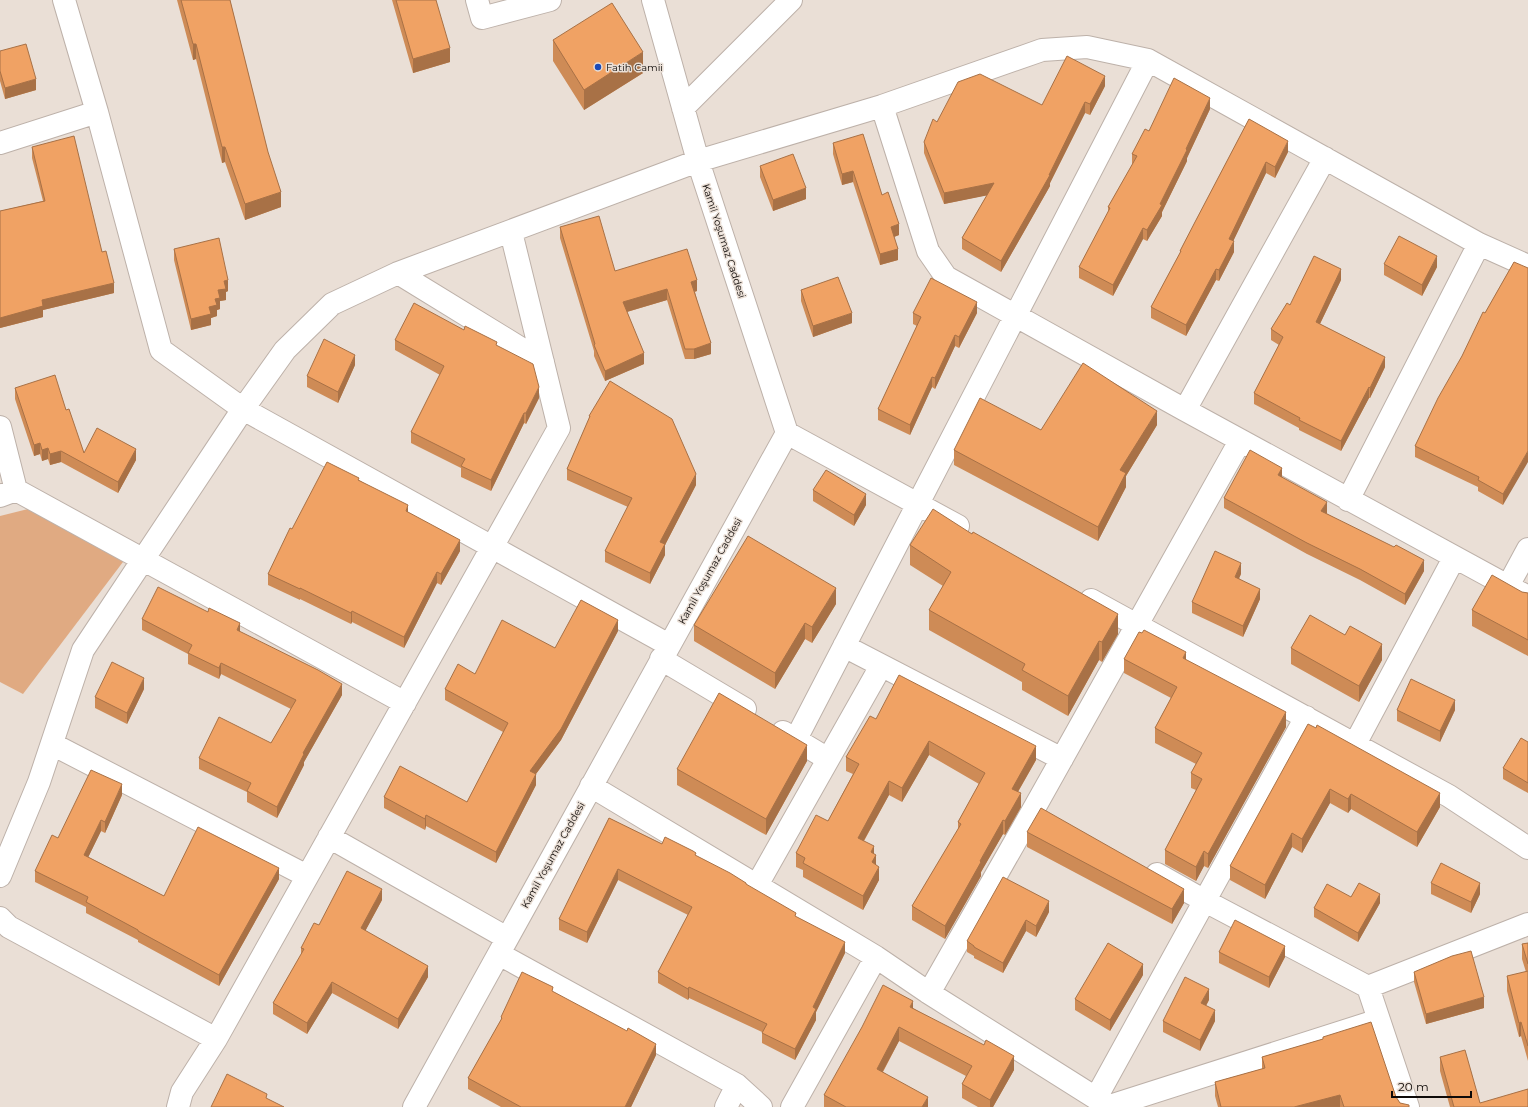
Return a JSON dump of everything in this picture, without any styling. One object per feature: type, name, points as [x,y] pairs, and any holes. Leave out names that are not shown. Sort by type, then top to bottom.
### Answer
[{"type":"street","points":[[64,0],[97,112],[161,350],[243,409],[493,546],[665,652],[766,721],[828,759]]},
{"type":"street","points":[[477,0],[482,18],[550,0]]},
{"type":"street","name":"Kamil Yoşumaz Caddesi","points":[[414,1107],[787,433],[698,161],[652,0]]},
{"type":"street","points":[[683,108],[791,0]]},
{"type":"street","points":[[0,876],[39,782],[83,650],[143,559],[243,409],[285,350],[332,304],[398,273],[698,161],[882,106],[1042,50],[1087,48],[1148,60],[1479,244],[1528,266]]},
{"type":"street","points":[[796,739],[1148,60]]},
{"type":"street","points":[[882,106],[928,251],[946,277],[1240,441],[1528,598]]},
{"type":"street","points":[[0,143],[97,112]]},
{"type":"street","points":[[1185,410],[1324,158]]},
{"type":"street","points":[[178,1107],[182,1092],[216,1039],[559,428],[511,232]]},
{"type":"street","points":[[1348,500],[1479,244]]},
{"type":"street","points":[[398,273],[543,362]]},
{"type":"street","points":[[0,427],[8,493],[143,559],[404,703]]},
{"type":"street","points":[[787,433],[973,535]]},
{"type":"street","points":[[929,993],[1240,441]]},
{"type":"street","points":[[1508,586],[1528,549]]},
{"type":"street","points":[[1355,744],[1454,558]]},
{"type":"street","points":[[1075,591],[1449,796],[1528,848]]},
{"type":"street","points":[[844,646],[1062,759]]},
{"type":"street","points":[[757,885],[881,666]]},
{"type":"street","points":[[1105,1104],[1205,901],[1306,717]]},
{"type":"street","points":[[52,744],[307,876]]},
{"type":"street","points":[[591,786],[876,957],[929,993],[1105,1104],[1379,1020]]},
{"type":"street","points":[[1036,805],[1056,817]]},
{"type":"street","points":[[329,837],[503,946],[737,1085],[761,1107]]},
{"type":"street","points":[[1137,862],[1205,901],[1368,987],[1408,1107]]},
{"type":"street","points":[[0,918],[9,927],[216,1039]]},
{"type":"street","points":[[1368,987],[1528,924]]},
{"type":"street","points":[[792,1107],[876,957]]},
{"type":"street","points":[[726,1107],[737,1085]]},
{"type":"shaded area","points":[[32,508],[126,558],[23,694],[0,682],[0,516]]},
{"type":"building","points":[[181,0],[230,0],[268,152],[281,192],[245,204],[225,147],[222,147],[196,44],[193,44]]},
{"type":"building","points":[[396,0],[436,0],[450,48],[413,59]]},
{"type":"building","points":[[612,3],[643,52],[584,90],[553,40]]},
{"type":"building","points":[[26,44],[36,79],[5,88],[0,71],[0,51]]},
{"type":"building","points":[[1067,56],[1105,76],[1090,104],[1085,102],[1050,175],[1001,261],[962,238],[994,183],[944,193],[924,142],[933,119],[937,122],[958,82],[980,74],[1042,105]]},
{"type":"building","points":[[1174,78],[1210,98],[1186,149],[1187,150],[1160,204],[1162,205],[1147,230],[1143,228],[1113,285],[1079,267],[1110,208],[1108,207],[1137,156],[1132,154],[1145,129],[1149,131]]},
{"type":"building","points":[[1249,119],[1288,141],[1275,167],[1266,162],[1229,239],[1234,241],[1219,270],[1216,269],[1186,325],[1151,307]]},
{"type":"building","points":[[863,134],[882,195],[888,192],[899,224],[891,227],[898,249],[880,254],[853,171],[842,174],[833,143]]},
{"type":"building","points":[[74,136],[102,252],[106,251],[114,283],[42,300],[43,306],[0,318],[0,211],[45,201],[32,147]]},
{"type":"building","points":[[793,154],[806,188],[773,200],[760,166]]},
{"type":"building","points":[[599,216],[615,271],[687,249],[697,280],[691,282],[711,343],[694,349],[685,349],[667,289],[623,302],[644,353],[605,371],[594,345],[595,344],[560,227]]},
{"type":"building","points":[[1399,236],[1437,256],[1422,285],[1384,264]]},
{"type":"building","points":[[219,238],[228,280],[224,281],[226,289],[218,290],[220,298],[215,299],[217,305],[209,307],[211,314],[191,319],[174,249]]},
{"type":"building","points":[[1314,256],[1341,269],[1316,322],[1385,357],[1341,441],[1299,420],[1300,418],[1254,393],[1283,337],[1271,329],[1287,303],[1290,305]]},
{"type":"building","points":[[1514,262],[1528,268],[1528,451],[1503,494],[1478,480],[1479,477],[1415,446],[1438,398],[1462,356],[1483,312],[1485,313]]},
{"type":"building","points":[[838,277],[852,313],[813,326],[801,290]]},
{"type":"building","points":[[931,278],[977,302],[959,337],[955,335],[935,378],[932,377],[910,425],[878,409],[921,317],[913,313]]},
{"type":"building","points":[[414,303],[464,330],[465,326],[497,342],[496,345],[533,364],[539,387],[526,413],[524,413],[491,480],[461,466],[465,459],[411,432],[444,366],[395,340]]},
{"type":"building","points":[[324,339],[355,355],[338,392],[307,376]]},
{"type":"building","points":[[1083,363],[1157,411],[1120,470],[1126,473],[1098,527],[954,450],[980,398],[1041,430]]},
{"type":"building","points":[[55,375],[66,410],[69,409],[84,453],[97,428],[136,449],[118,482],[61,451],[50,454],[48,448],[42,450],[40,443],[34,445],[15,388]]},
{"type":"building","points":[[610,381],[672,419],[696,474],[660,542],[665,544],[650,573],[605,551],[632,498],[567,469],[589,416]]},
{"type":"building","points":[[1250,450],[1282,468],[1278,475],[1327,502],[1321,511],[1394,547],[1396,545],[1424,560],[1405,594],[1224,498]]},
{"type":"building","points":[[327,462],[359,478],[358,480],[408,505],[406,511],[460,540],[441,574],[437,572],[404,637],[352,611],[351,613],[268,574],[290,528],[292,529]]},
{"type":"building","points":[[826,470],[866,494],[854,515],[813,490]]},
{"type":"building","points":[[933,509],[972,534],[973,532],[1118,614],[1102,642],[1099,641],[1068,696],[1022,670],[1025,664],[929,610],[951,572],[910,545]]},
{"type":"building","points":[[748,536],[836,588],[812,627],[805,623],[775,673],[694,625]]},
{"type":"building","points":[[1215,551],[1241,563],[1235,577],[1260,589],[1243,626],[1192,602]]},
{"type":"building","points":[[1492,575],[1522,592],[1528,593],[1528,640],[1472,610]]},
{"type":"building","points":[[158,587],[208,612],[209,608],[240,623],[237,630],[318,670],[342,684],[303,753],[304,754],[277,807],[247,791],[251,783],[199,758],[219,717],[271,743],[296,700],[221,663],[219,668],[188,653],[192,645],[142,619]]},
{"type":"building","points":[[581,600],[618,620],[561,729],[530,771],[536,774],[496,852],[426,815],[425,819],[384,797],[400,766],[467,802],[508,723],[445,689],[458,664],[475,674],[502,620],[555,648]]},
{"type":"building","points":[[1310,615],[1345,635],[1350,626],[1382,644],[1359,686],[1291,648]]},
{"type":"building","points":[[1144,630],[1186,652],[1183,658],[1286,712],[1208,854],[1204,851],[1196,867],[1165,850],[1202,779],[1191,773],[1202,753],[1155,728],[1177,687],[1124,659],[1139,632],[1142,633]]},
{"type":"building","points":[[112,662],[144,678],[127,713],[95,697]]},
{"type":"building","points":[[899,675],[1036,746],[1012,789],[1021,793],[1005,821],[1003,820],[945,926],[912,906],[961,824],[958,822],[985,773],[929,741],[902,788],[889,781],[858,838],[874,846],[871,852],[876,855],[872,862],[879,867],[863,896],[803,863],[805,858],[796,853],[816,815],[828,821],[859,764],[846,757],[870,716],[876,719]]},
{"type":"building","points":[[1411,679],[1455,700],[1440,731],[1397,710]]},
{"type":"building","points":[[719,693],[807,745],[766,819],[677,769]]},
{"type":"building","points":[[1308,724],[1316,728],[1317,725],[1440,793],[1417,832],[1351,794],[1348,799],[1330,789],[1302,839],[1292,833],[1265,885],[1230,866]]},
{"type":"building","points":[[1521,738],[1528,742],[1528,783],[1503,768]]},
{"type":"building","points":[[91,770],[122,784],[105,822],[101,820],[84,855],[164,896],[198,827],[279,868],[219,975],[86,902],[88,897],[35,871],[52,835],[58,838]]},
{"type":"building","points":[[1041,808],[1184,889],[1172,909],[1027,832]]},
{"type":"building","points":[[609,818],[662,844],[665,837],[693,851],[696,853],[695,855],[730,873],[796,913],[795,916],[845,942],[813,1007],[816,1009],[795,1049],[762,1033],[767,1024],[689,987],[688,989],[658,972],[692,907],[618,869],[587,932],[559,919]]},
{"type":"building","points":[[1441,863],[1480,883],[1471,902],[1431,883]]},
{"type":"building","points":[[347,871],[382,889],[361,928],[428,966],[398,1019],[332,982],[307,1023],[273,1003],[304,949],[301,948],[314,923],[319,925]]},
{"type":"building","points":[[1003,877],[1049,901],[1036,926],[1026,920],[1003,963],[974,947],[967,941]]},
{"type":"building","points":[[1359,883],[1380,894],[1358,933],[1314,908],[1327,884],[1351,897]]},
{"type":"building","points":[[1235,920],[1285,946],[1269,977],[1219,952]]},
{"type":"building","points":[[1108,943],[1143,964],[1110,1020],[1075,999]]},
{"type":"building","points":[[1528,943],[1528,964],[1522,944]]},
{"type":"building","points":[[1471,951],[1484,997],[1426,1014],[1414,972],[1452,956]]},
{"type":"building","points":[[1528,971],[1528,1046],[1521,1022],[1519,1023],[1507,976]]},
{"type":"building","points":[[522,972],[553,987],[552,991],[627,1031],[628,1028],[656,1044],[625,1107],[521,1107],[468,1078],[502,1018],[501,1017]]},
{"type":"building","points":[[1185,977],[1209,989],[1201,1003],[1215,1010],[1200,1040],[1163,1021]]},
{"type":"building","points":[[883,985],[913,1001],[910,1007],[984,1045],[986,1040],[1014,1056],[990,1100],[962,1084],[972,1066],[899,1027],[877,1069],[928,1097],[922,1107],[846,1107],[824,1095],[862,1027]]},
{"type":"building","points":[[1371,1022],[1396,1097],[1400,1103],[1409,1105],[1409,1107],[1344,1107],[1340,1095],[1294,1107],[1221,1107],[1215,1082],[1265,1068],[1262,1057],[1323,1039],[1323,1037]]},
{"type":"building","points":[[1465,1050],[1480,1103],[1528,1089],[1528,1107],[1454,1107],[1440,1057]]},
{"type":"building","points":[[227,1074],[267,1094],[266,1098],[284,1107],[211,1107]]},
{"type":"place","name":"Fatih Camii","points":[[598,67]]}]
